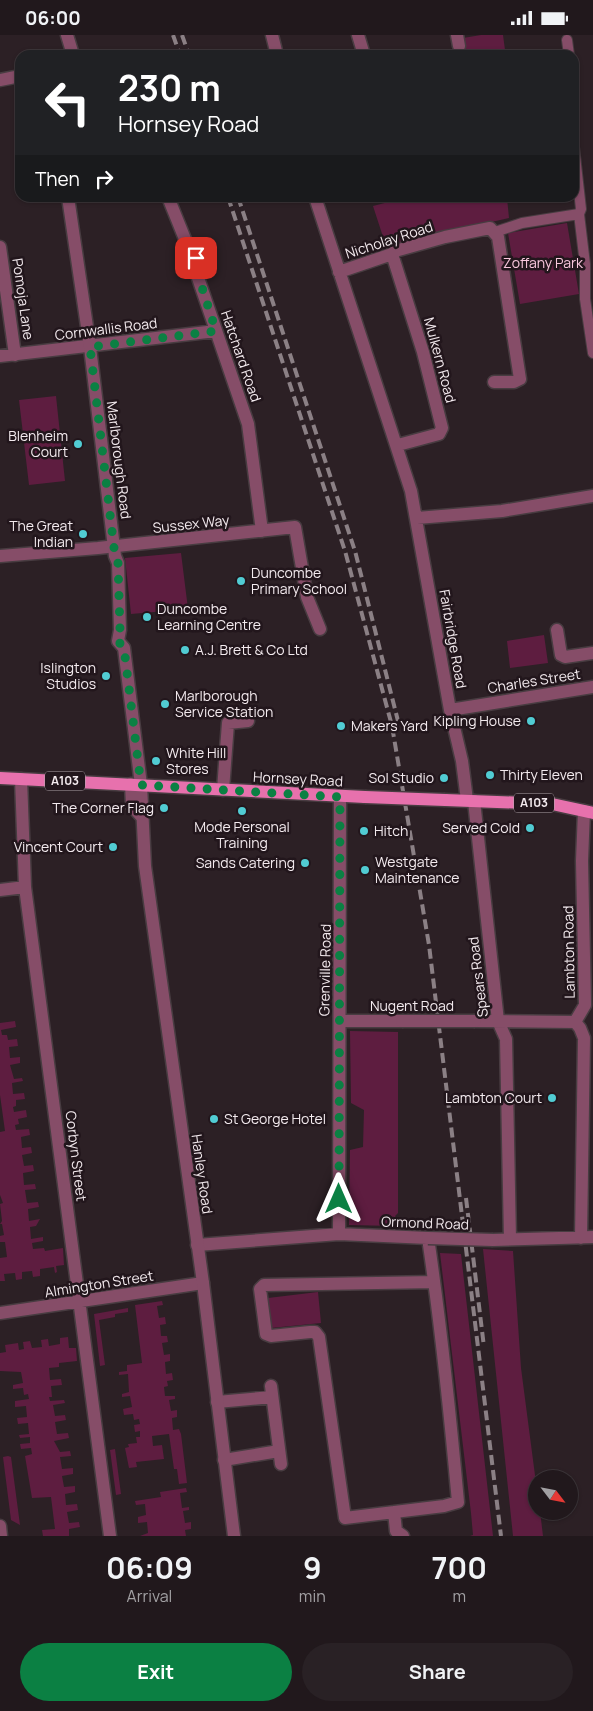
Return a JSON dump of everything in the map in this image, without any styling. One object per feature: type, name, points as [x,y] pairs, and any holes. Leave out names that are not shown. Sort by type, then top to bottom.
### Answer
[{"type":"main road","name":"Hornsey Road","points":[[0,778],[340,797],[552,803],[588,812]]},
{"type":"street","points":[[67,35],[72,50]]},
{"type":"street","points":[[273,35],[276,50]]},
{"type":"street","points":[[358,35],[362,50]]},
{"type":"street","points":[[566,40],[568,50]]},
{"type":"street","points":[[0,80],[15,77]]},
{"type":"street","points":[[579,191],[581,209],[579,214],[585,264],[585,299],[593,353]]},
{"type":"street","name":"Marlborough Road","points":[[69,202],[90,347],[115,546],[120,592],[118,641],[124,648],[136,785]]},
{"type":"street","name":"Hatchard Road","points":[[170,202],[191,254],[196,258],[198,275],[248,423],[262,531]]},
{"type":"street","name":"Fairbridge Road","points":[[318,202],[370,370],[398,445],[406,479],[409,483],[417,518],[450,710],[470,801]]},
{"type":"street","points":[[494,382],[514,383],[520,379],[498,237],[495,232],[522,223],[579,214]]},
{"type":"street","name":"Nicholay Road","points":[[340,272],[392,254],[395,251],[445,237],[490,228],[495,232]]},
{"type":"street","name":"Pomoja Lane","points":[[0,247],[15,355]]},
{"type":"street","name":"Mulkern Road","points":[[392,254],[424,352],[442,428],[439,434],[398,445]]},
{"type":"street","name":"Cornwallis Road","points":[[0,357],[216,331]]},
{"type":"street","points":[[417,518],[502,511],[593,496]]},
{"type":"street","name":"Sussex Way","points":[[0,556],[295,527],[307,597],[320,629]]},
{"type":"street","points":[[557,630],[561,655],[564,657],[593,653]]},
{"type":"street","name":"Charles Street","points":[[450,710],[593,687]]},
{"type":"street","points":[[223,790],[228,723],[248,721]]},
{"type":"street","name":"Corbyn Street","points":[[21,779],[25,887],[110,1536]]},
{"type":"street","name":"Hanley Road","points":[[136,785],[143,808],[141,816],[145,866],[203,1283],[234,1536]]},
{"type":"street","name":"Grenville Road","points":[[339,1234],[340,797]]},
{"type":"street","name":"Spears Road","points":[[470,801],[498,1021],[506,1039],[510,1239]]},
{"type":"street","name":"Lambton Road","points":[[575,1022],[585,1005],[582,861],[588,812]]},
{"type":"street","points":[[0,890],[25,887]]},
{"type":"street","name":"Nugent Road","points":[[340,1021],[575,1022]]},
{"type":"street","points":[[575,1022],[584,1038],[587,1238]]},
{"type":"street","name":"Ormond Road","points":[[197,1245],[339,1234],[493,1240],[587,1238]]},
{"type":"street","points":[[428,1238],[443,1340],[458,1502],[345,1518],[319,1337],[315,1332],[271,1336],[266,1334],[260,1289],[264,1285],[434,1282]]},
{"type":"street","name":"Almington Street","points":[[0,1313],[80,1303],[203,1283]]},
{"type":"street","points":[[217,1402],[271,1391],[280,1458],[224,1460]]},
{"type":"street","points":[[394,1512],[396,1531],[403,1536]]},
{"type":"street","points":[[0,1526],[1,1536]]},
{"type":"green space","points":[[481,35],[503,35],[505,50],[465,50],[463,38]]},
{"type":"green space","points":[[388,202],[507,202],[509,218],[386,246],[373,206]]},
{"type":"green space","name":"Zoffany Park","points":[[567,223],[579,294],[520,304],[508,233]]},
{"type":"green space","points":[[56,396],[65,481],[29,485],[19,400]]},
{"type":"green space","points":[[181,553],[188,609],[131,614],[125,558]]},
{"type":"green space","points":[[544,635],[548,663],[510,668],[507,641]]},
{"type":"green space","points":[[15,1021],[16,1027],[1,1030],[2,1035],[7,1035],[8,1040],[17,1039],[18,1046],[9,1047],[10,1058],[20,1057],[20,1063],[10,1065],[14,1079],[22,1078],[23,1081],[12,1083],[13,1094],[24,1093],[25,1099],[16,1100],[16,1106],[13,1107],[14,1112],[26,1110],[27,1117],[18,1119],[19,1124],[15,1125],[16,1130],[29,1129],[30,1135],[21,1137],[22,1148],[31,1147],[32,1153],[22,1155],[24,1166],[33,1165],[34,1171],[23,1173],[24,1185],[35,1184],[36,1189],[25,1190],[27,1203],[38,1202],[39,1207],[28,1209],[29,1221],[40,1219],[36,1226],[30,1227],[31,1239],[43,1237],[43,1241],[32,1243],[33,1249],[44,1248],[45,1251],[63,1248],[64,1265],[56,1266],[57,1272],[55,1273],[54,1267],[40,1269],[40,1276],[33,1277],[32,1271],[22,1272],[22,1279],[16,1280],[15,1273],[4,1274],[5,1281],[0,1281],[0,1258],[7,1257],[5,1242],[0,1242],[0,1236],[4,1235],[2,1224],[0,1224],[2,1221],[0,1204],[3,1203],[0,1195],[0,1132],[5,1131],[0,1095],[0,1023]]},
{"type":"green space","points":[[350,1031],[398,1032],[398,1213],[395,1216],[398,1219],[398,1224],[394,1226],[349,1225],[350,1150],[363,1147],[364,1110],[351,1103]]},
{"type":"green space","points":[[483,1249],[513,1251],[521,1368],[534,1470],[528,1470],[528,1520],[541,1520],[543,1536],[513,1536]]},
{"type":"green space","points":[[440,1253],[461,1254],[493,1536],[470,1536],[473,1535],[471,1513]]},
{"type":"green space","points":[[318,1292],[321,1323],[271,1328],[268,1298]]},
{"type":"green space","points":[[162,1301],[163,1305],[157,1306],[159,1318],[165,1317],[166,1324],[160,1325],[161,1336],[167,1336],[168,1342],[162,1343],[164,1355],[170,1354],[170,1361],[165,1362],[166,1374],[172,1373],[173,1380],[167,1381],[168,1386],[164,1387],[165,1396],[175,1396],[175,1399],[169,1400],[171,1411],[177,1410],[177,1417],[172,1418],[173,1430],[179,1429],[181,1434],[187,1483],[179,1484],[177,1469],[174,1469],[169,1434],[152,1436],[153,1446],[162,1445],[164,1459],[136,1462],[137,1467],[129,1468],[125,1448],[129,1447],[128,1444],[137,1443],[136,1437],[140,1437],[140,1431],[135,1432],[134,1425],[140,1424],[139,1419],[134,1420],[133,1414],[124,1415],[123,1409],[132,1407],[130,1396],[122,1397],[122,1394],[129,1392],[128,1374],[119,1375],[119,1372],[127,1371],[127,1365],[142,1363],[135,1305]]},
{"type":"green space","points":[[128,1308],[128,1312],[115,1314],[115,1317],[99,1320],[105,1365],[100,1366],[94,1314]]},
{"type":"green space","points":[[68,1337],[69,1348],[76,1348],[77,1361],[59,1363],[59,1367],[49,1368],[50,1380],[61,1379],[62,1385],[51,1386],[52,1397],[49,1397],[50,1401],[64,1400],[65,1403],[53,1405],[55,1416],[65,1415],[66,1420],[55,1422],[57,1434],[68,1433],[69,1438],[54,1441],[60,1452],[70,1451],[71,1456],[60,1457],[62,1469],[73,1468],[73,1474],[62,1476],[64,1487],[75,1486],[75,1492],[65,1494],[66,1505],[77,1504],[78,1510],[67,1512],[69,1523],[79,1522],[80,1527],[69,1529],[69,1536],[43,1536],[42,1530],[55,1529],[51,1497],[32,1498],[25,1456],[32,1454],[31,1448],[21,1449],[20,1444],[30,1443],[30,1437],[20,1438],[19,1435],[29,1434],[28,1423],[18,1424],[17,1418],[27,1417],[26,1406],[15,1407],[15,1401],[29,1399],[28,1394],[24,1395],[23,1388],[13,1389],[13,1385],[23,1383],[21,1372],[0,1371],[0,1353],[6,1352],[5,1345],[18,1343],[19,1350],[24,1349],[23,1342],[30,1341],[32,1348],[42,1347],[41,1340],[48,1339],[49,1346],[60,1344],[60,1338]]},
{"type":"green space","points":[[115,1449],[121,1494],[116,1495],[110,1450]]},
{"type":"green space","points":[[3,1457],[11,1457],[20,1525],[11,1520]]},
{"type":"green space","points":[[186,1488],[187,1492],[180,1493],[182,1508],[189,1507],[189,1510],[183,1511],[185,1523],[191,1522],[191,1529],[185,1530],[186,1536],[140,1536],[148,1533],[147,1522],[138,1523],[138,1517],[146,1515],[145,1504],[136,1505],[135,1501],[161,1497],[160,1492]]},
{"type":"railway","points":[[173,35],[178,50]]},
{"type":"railway","points":[[182,35],[187,50]]},
{"type":"railway","points":[[230,202],[345,551],[392,726],[429,945],[501,1536]]},
{"type":"railway","points":[[240,202],[355,551],[398,721]]},
{"type":"railway","points":[[466,1198],[484,1347]]},
{"type":"place","name":"Blenheim Court","points":[[78,444]]},
{"type":"place","name":"The Great Indian","points":[[83,534]]},
{"type":"place","name":"Duncombe Primary School","points":[[241,581]]},
{"type":"place","name":"Duncombe Learning Centre","points":[[147,617]]},
{"type":"place","name":"A.J. Brett & Co Ltd","points":[[185,650]]},
{"type":"place","name":"Islington Studios","points":[[106,676]]},
{"type":"place","name":"Marlborough Service Station","points":[[165,704]]},
{"type":"place","name":"Kipling House","points":[[531,721]]},
{"type":"place","name":"Makers Yard","points":[[341,726]]},
{"type":"place","name":"White Hill Stores","points":[[156,761]]},
{"type":"place","name":"Thirty Eleven","points":[[490,775]]},
{"type":"place","name":"Sol Studio","points":[[444,778]]},
{"type":"place","name":"The Corner Flag","points":[[164,808]]},
{"type":"place","name":"Mode Personal Training","points":[[242,811]]},
{"type":"place","name":"Served Cold","points":[[530,828]]},
{"type":"place","name":"Hitch","points":[[364,831]]},
{"type":"place","name":"Vincent Court","points":[[113,847]]},
{"type":"place","name":"Sands Catering","points":[[305,863]]},
{"type":"place","name":"Westgate Maintenance","points":[[365,870]]},
{"type":"place","name":"Lambton Court","points":[[552,1098]]},
{"type":"place","name":"St George Hotel","points":[[214,1119]]},
{"type":"route","points":[[196,258],[198,275],[216,331],[90,347],[115,540],[115,556],[118,563],[120,629],[118,641],[124,648],[141,785],[340,797],[339,1199]]}]
